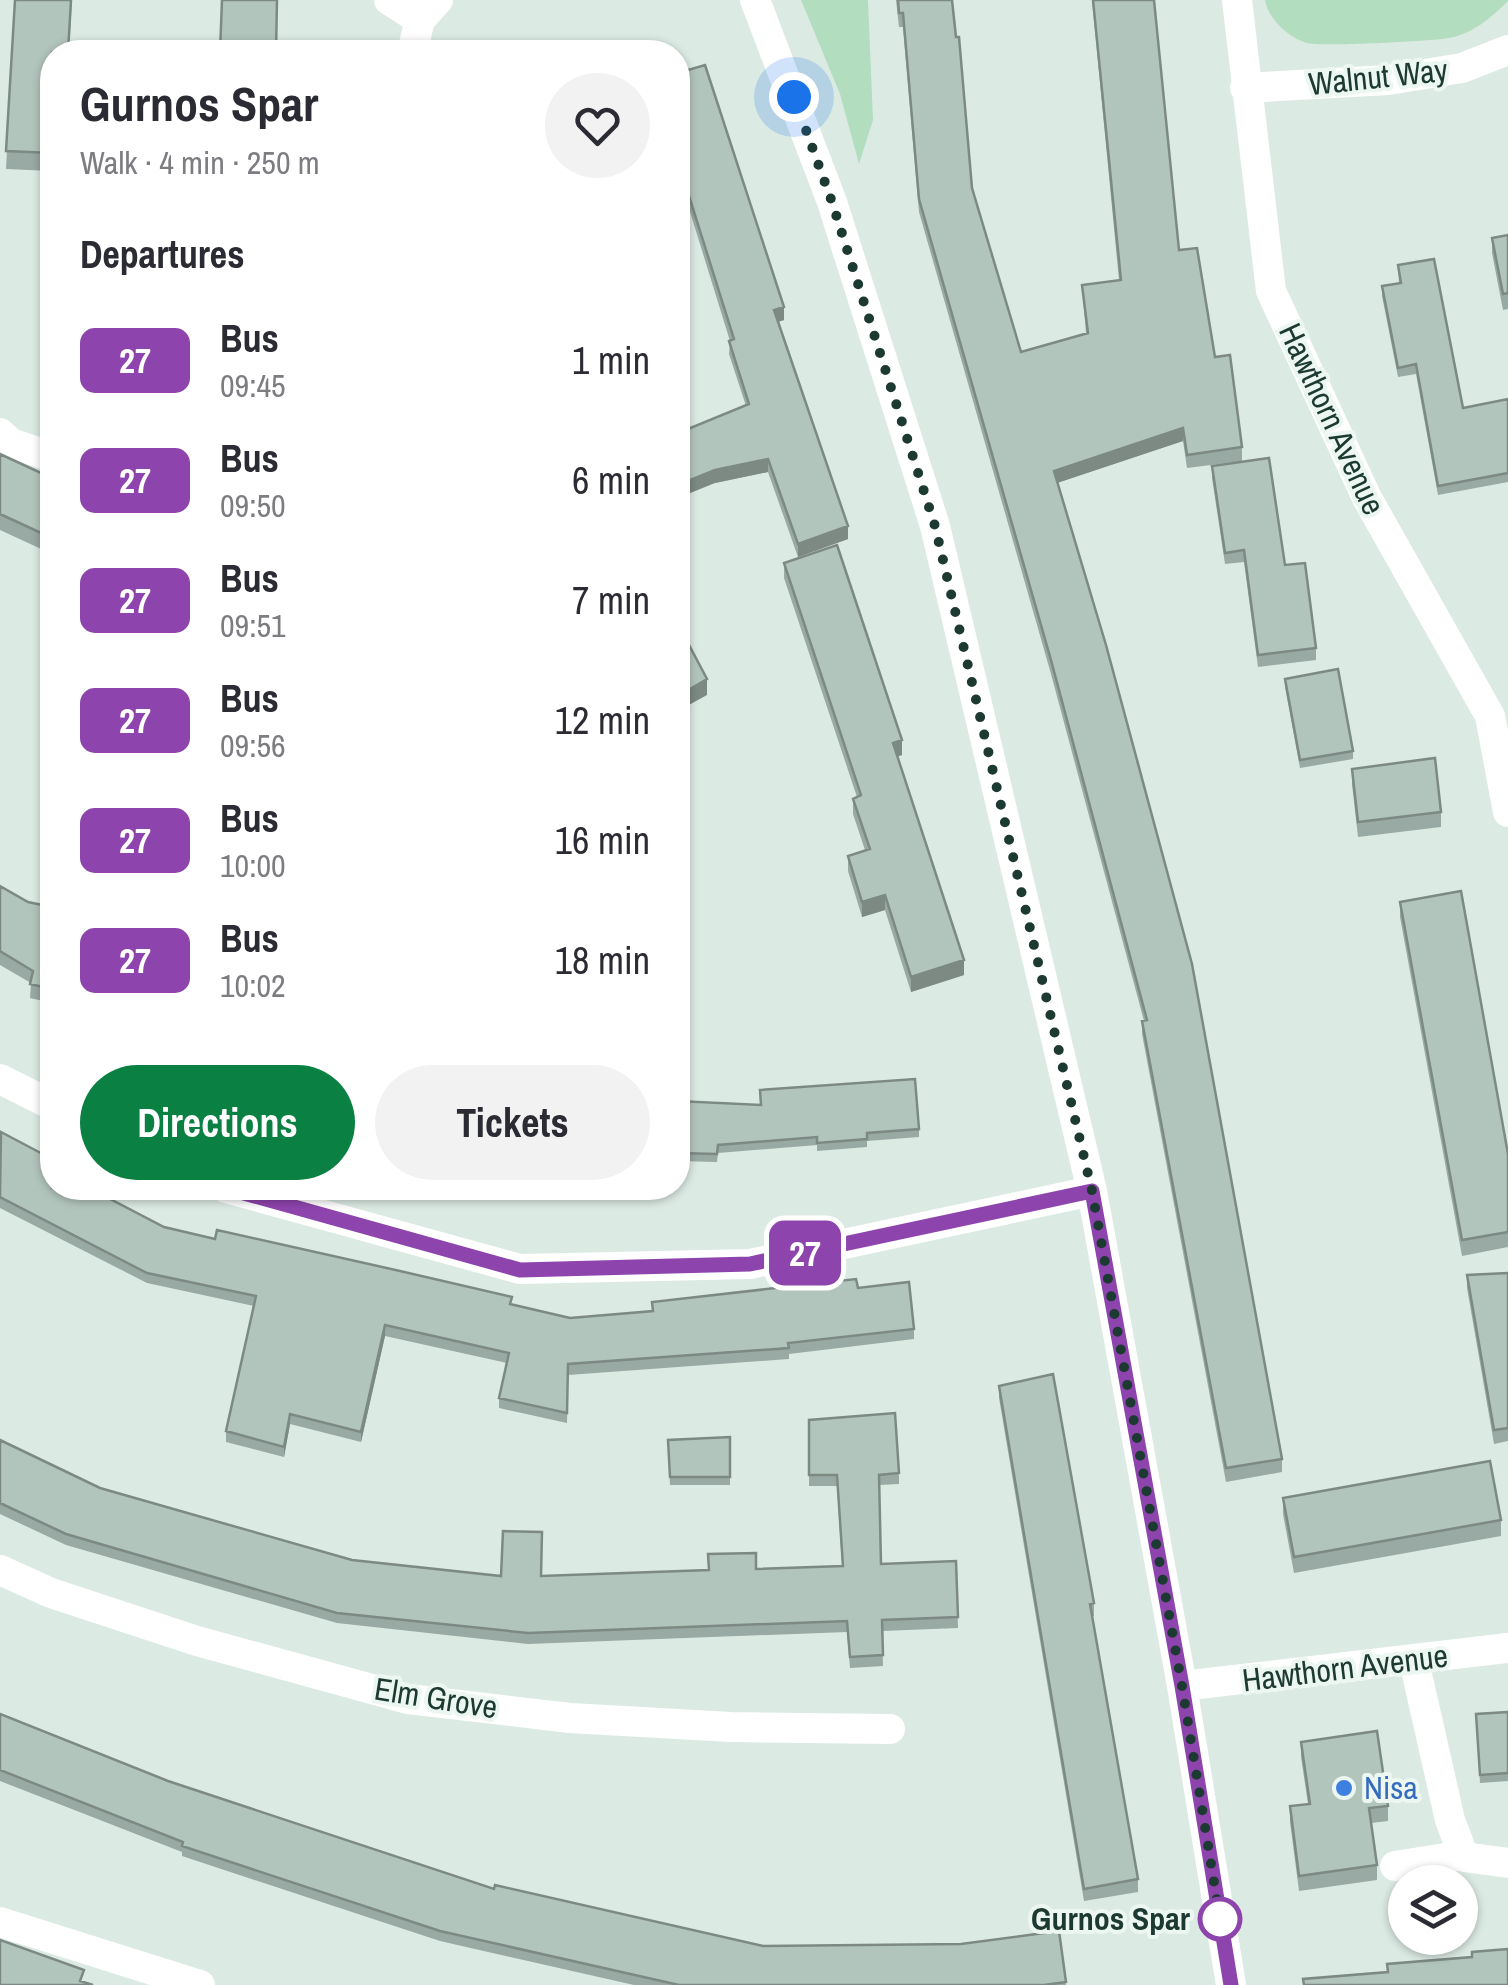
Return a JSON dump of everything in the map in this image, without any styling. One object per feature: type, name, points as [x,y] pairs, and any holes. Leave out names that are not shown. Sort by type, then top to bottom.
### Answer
[{"type":"street","points":[[389,0],[429,10],[417,40]]},
{"type":"street","points":[[754,0],[832,202],[935,526],[1092,1191],[1182,1686],[1231,1985]]},
{"type":"street","name":"Hawthorn Avenue","points":[[1237,0],[1271,290],[1367,498],[1490,716],[1508,812]]},
{"type":"street","name":"Walnut Way","points":[[1245,88],[1388,80],[1462,68],[1508,50]]},
{"type":"street","points":[[0,433],[10,443],[40,453]]},
{"type":"street","points":[[0,1080],[40,1098]]},
{"type":"street","points":[[270,1200],[520,1270],[750,1264],[1092,1191]]},
{"type":"street","name":"Elm Grove","points":[[0,1570],[52,1593],[197,1641],[408,1699],[570,1718],[731,1727],[890,1728]]},
{"type":"street","name":"Hawthorn Avenue","points":[[1182,1686],[1508,1648]]},
{"type":"street","points":[[1414,1661],[1450,1820],[1464,1858],[1508,1863]]},
{"type":"street","points":[[1401,1865],[1464,1855]]},
{"type":"street","points":[[0,1922],[200,1985]]},
{"type":"green space","points":[[801,0],[868,0],[873,120],[859,164],[840,94]]},
{"type":"green space","points":[[1265,0],[1508,1],[1482,24],[1449,38],[1332,44],[1307,43],[1293,37],[1275,21]]},
{"type":"building","points":[[15,0],[71,0],[69,40],[40,40],[40,152],[6,151]]},
{"type":"building","points":[[222,0],[277,0],[276,40],[220,40]]},
{"type":"building","points":[[898,0],[952,0],[959,37],[972,188],[1021,352],[1088,333],[1082,285],[1121,280],[1093,0],[1154,0],[1179,250],[1197,248],[1215,357],[1230,355],[1242,447],[1187,455],[1183,428],[1054,471],[1106,645],[1192,964],[1282,1459],[1226,1468],[1142,1021],[1147,1020],[1051,660],[919,199],[903,13],[899,13]]},
{"type":"building","points":[[705,65],[784,307],[774,310],[848,526],[798,544],[768,459],[715,470],[690,480],[690,428],[749,404],[729,341],[734,339],[690,199],[690,69]]},
{"type":"building","points":[[1508,235],[1508,293],[1503,294],[1492,238]]},
{"type":"building","points":[[1434,259],[1463,408],[1508,399],[1508,473],[1438,486],[1416,364],[1398,368],[1382,286],[1401,283],[1398,265]]},
{"type":"building","points":[[0,454],[40,472],[40,532],[0,514]]},
{"type":"building","points":[[1269,458],[1285,565],[1305,563],[1316,648],[1258,655],[1244,550],[1225,553],[1212,466]]},
{"type":"building","points":[[837,545],[902,740],[893,743],[964,960],[911,977],[885,895],[862,902],[848,856],[870,849],[853,799],[861,795],[784,563]]},
{"type":"building","points":[[690,647],[707,679],[690,689]]},
{"type":"building","points":[[1338,669],[1353,751],[1300,760],[1285,679]]},
{"type":"building","points":[[1435,758],[1441,812],[1358,822],[1352,769]]},
{"type":"building","points":[[0,886],[40,904],[40,986],[30,984],[33,971],[0,951]]},
{"type":"building","points":[[1461,891],[1508,1154],[1508,1232],[1462,1240],[1400,902]]},
{"type":"building","points":[[915,1079],[919,1129],[867,1133],[867,1139],[817,1143],[817,1137],[718,1145],[717,1154],[690,1153],[690,1102],[761,1105],[760,1090]]},
{"type":"building","points":[[1,1132],[40,1153],[40,1200],[112,1200],[164,1227],[215,1239],[217,1230],[400,1271],[512,1297],[510,1304],[570,1318],[653,1311],[652,1302],[856,1279],[858,1288],[909,1282],[914,1329],[788,1343],[789,1348],[568,1364],[567,1413],[499,1398],[509,1353],[385,1325],[361,1432],[290,1414],[284,1447],[226,1431],[256,1296],[147,1273],[0,1197]]},
{"type":"building","points":[[1508,1273],[1508,1428],[1494,1430],[1467,1275]]},
{"type":"building","points":[[1053,1374],[1138,1879],[1084,1889],[999,1386]]},
{"type":"building","points":[[895,1413],[899,1473],[879,1475],[881,1564],[956,1561],[958,1617],[882,1620],[883,1655],[850,1657],[847,1621],[528,1633],[337,1613],[66,1534],[0,1503],[0,1440],[100,1488],[352,1560],[501,1576],[503,1531],[542,1532],[541,1576],[709,1570],[708,1554],[756,1553],[756,1569],[843,1566],[837,1475],[809,1475],[809,1420]]},
{"type":"building","points":[[730,1437],[730,1477],[670,1477],[668,1440]]},
{"type":"building","points":[[1490,1461],[1501,1520],[1294,1557],[1283,1498]]},
{"type":"building","points":[[1508,1712],[1508,1773],[1480,1775],[1476,1714]]},
{"type":"building","points":[[0,1714],[168,1781],[494,1889],[495,1885],[763,1946],[961,1944],[1059,1931],[1066,1982],[679,1985],[440,1931],[182,1846],[183,1842],[0,1770]]},
{"type":"building","name":"Nisa","points":[[1377,1731],[1388,1806],[1369,1808],[1377,1865],[1299,1876],[1290,1806],[1310,1804],[1301,1742]]},
{"type":"building","points":[[0,1940],[84,1970],[80,1981],[93,1985],[0,1985]]},
{"type":"building","points":[[1508,1949],[1508,1985],[1304,1985],[1303,1979],[1388,1972],[1387,1964],[1472,1957],[1478,1952]]},
{"type":"bus line","name":"27","points":[[266,1200],[520,1270],[750,1264],[1092,1191],[1182,1686],[1231,1985]]},
{"type":"place","name":"Nisa","points":[[1344,1788]]},
{"type":"place","name":"Gurnos Spar","points":[[1220,1919]]},
{"type":"route","points":[[794,97],[832,202],[935,526],[1092,1191],[1220,1919]]}]
